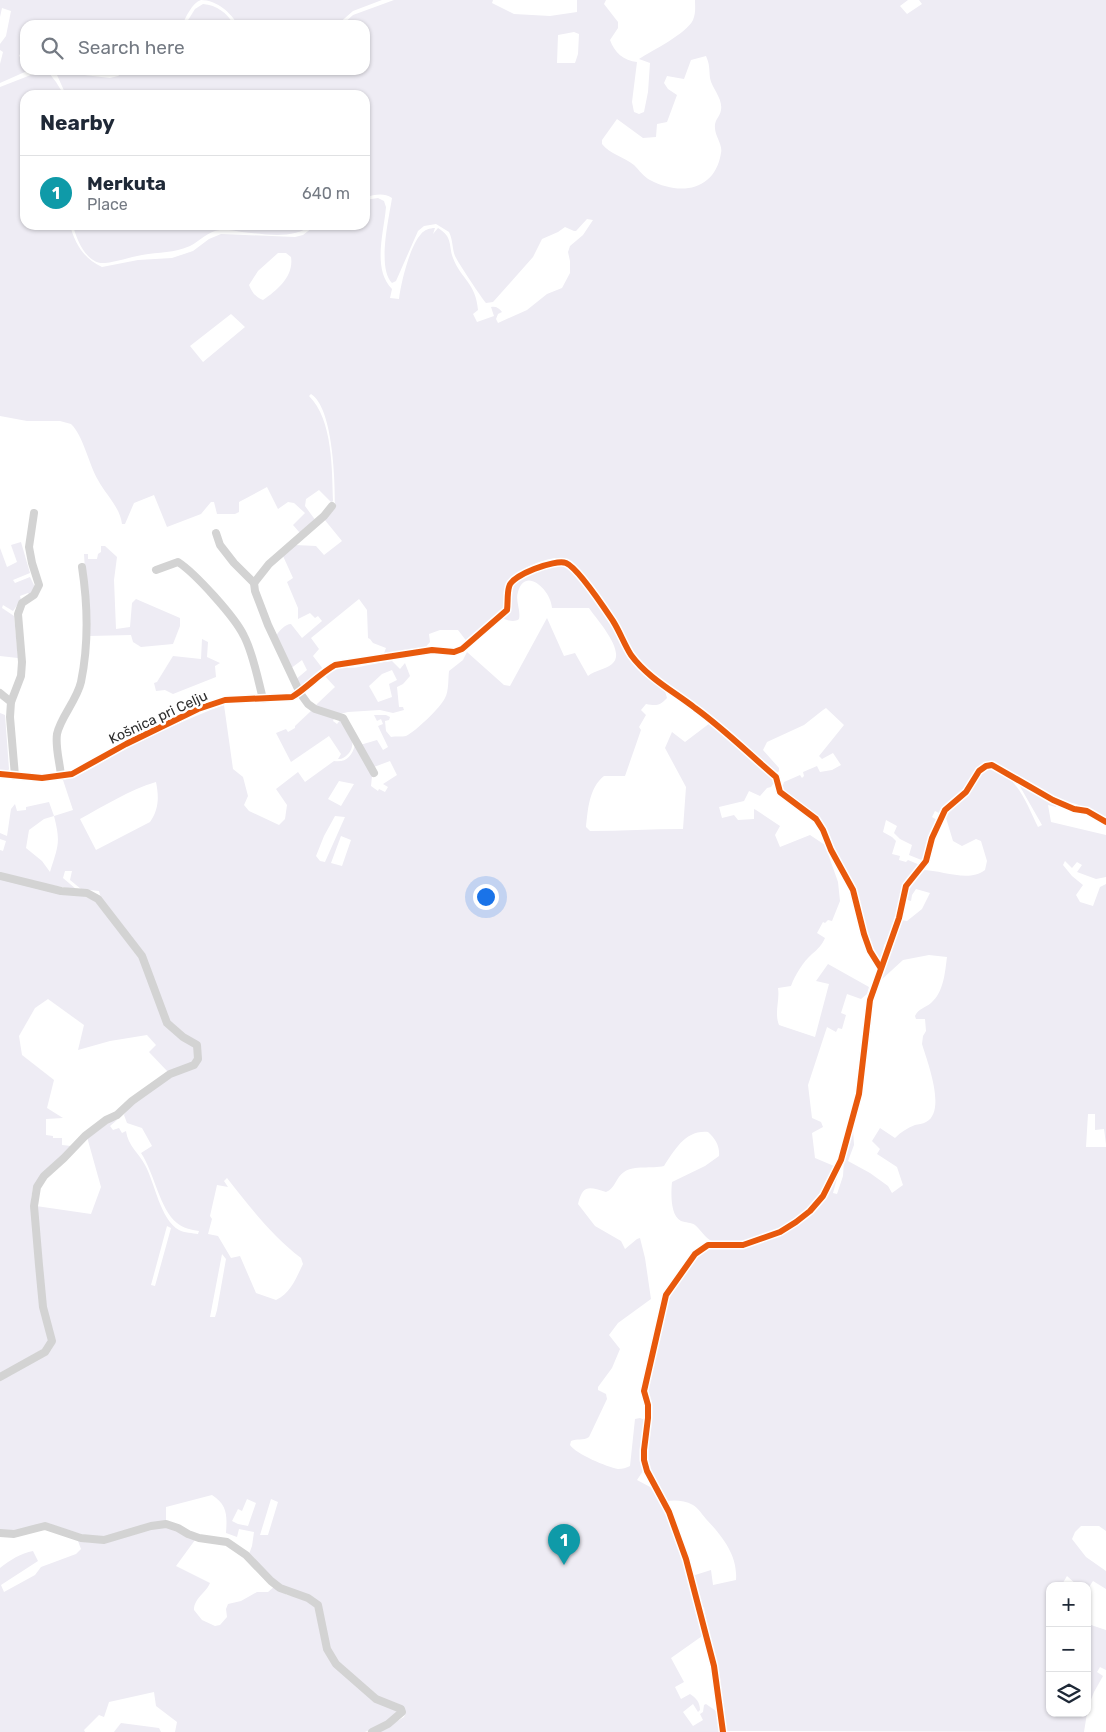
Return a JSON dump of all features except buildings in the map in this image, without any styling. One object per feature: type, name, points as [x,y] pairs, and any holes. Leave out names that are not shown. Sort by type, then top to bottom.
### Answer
[{"type":"street","points":[[254,583],[269,564],[324,516],[332,506]]},
{"type":"street","points":[[15,776],[10,717],[11,702],[21,676],[19,609],[22,603],[34,594],[39,586],[32,563],[30,547],[34,513]]},
{"type":"street","points":[[216,533],[220,546],[254,583],[255,591],[268,624],[300,693],[308,704],[315,709],[343,718],[374,774]]},
{"type":"street","points":[[156,570],[178,562],[224,608],[244,635],[262,698]]},
{"type":"street","points":[[300,693],[323,672],[334,665],[432,650],[454,652],[467,646],[507,610],[508,587],[516,578],[541,566],[559,562],[565,563],[573,568],[613,621],[632,655],[647,673],[696,708],[776,777],[778,781],[777,787],[780,792],[816,819],[853,890],[864,934],[870,951],[880,967]]},
{"type":"street","points":[[61,776],[57,735],[80,683],[87,633],[87,600],[82,567]]},
{"type":"street","points":[[0,693],[11,702]]},
{"type":"street","name":"Košnica pri Celju","points":[[0,774],[42,778],[72,774],[126,744],[198,710],[225,700],[292,698],[300,693]]},
{"type":"street","points":[[723,1732],[714,1666],[686,1559],[669,1512],[647,1472],[644,1460],[648,1405],[644,1391],[660,1328],[666,1295],[695,1254],[708,1245],[744,1245],[780,1232],[810,1211],[822,1196],[841,1160],[859,1094],[870,1000],[880,967],[899,918],[906,886],[926,861],[932,838],[945,810],[966,792],[975,776],[986,766],[992,765],[1053,800],[1074,809],[1087,811],[1106,822]]},
{"type":"street","points":[[0,876],[61,891],[87,893],[98,899],[142,956],[168,1023],[177,1032],[197,1045],[198,1058],[191,1066],[170,1074],[132,1102],[118,1115],[106,1120],[84,1136],[36,1186],[34,1206],[39,1265],[44,1307],[52,1341],[45,1352],[0,1377]]},
{"type":"street","points":[[0,1533],[14,1534],[45,1526],[81,1538],[104,1540],[151,1526],[166,1524],[199,1538],[227,1542],[246,1555],[280,1588],[308,1598],[318,1605],[327,1649],[336,1664],[376,1699],[400,1709],[402,1712],[398,1716],[372,1732]]},
{"type":"shaded area","points":[[0,0],[201,0],[192,7],[184,20],[20,20],[20,74],[0,83],[0,64],[3,52],[0,50],[0,44],[6,36],[11,11],[2,8],[0,17]]},
{"type":"shaded area","points":[[201,0],[382,0],[353,11],[343,20],[235,20],[223,8]]},
{"type":"shaded area","points":[[394,0],[493,0],[492,3],[514,14],[550,16],[577,12],[577,0],[606,0],[604,4],[618,22],[618,28],[610,40],[612,44],[624,58],[637,62],[632,102],[634,112],[639,114],[644,112],[648,92],[650,63],[639,59],[684,31],[695,15],[695,0],[908,0],[900,6],[907,14],[922,4],[919,0],[1106,0],[1106,820],[1092,810],[1053,798],[991,762],[939,813],[935,811],[932,817],[937,820],[924,861],[909,855],[912,845],[900,839],[894,833],[897,826],[886,820],[883,832],[896,841],[892,854],[900,856],[899,860],[906,862],[908,860],[920,865],[909,877],[891,935],[884,945],[882,957],[878,960],[872,951],[856,890],[834,849],[826,829],[782,788],[784,782],[800,775],[802,778],[804,776],[803,772],[817,766],[820,772],[832,770],[841,765],[833,753],[822,759],[819,756],[844,725],[826,708],[804,725],[767,742],[763,750],[779,768],[776,774],[649,670],[630,647],[601,598],[584,574],[576,565],[563,558],[540,562],[524,569],[513,577],[506,586],[501,611],[468,643],[458,630],[440,630],[429,634],[430,642],[423,650],[383,656],[386,648],[373,643],[368,638],[367,610],[359,599],[311,638],[319,649],[313,656],[323,669],[302,687],[295,680],[307,670],[302,660],[290,669],[276,636],[284,626],[291,624],[302,638],[322,621],[318,616],[315,618],[310,613],[298,619],[298,608],[287,582],[293,578],[283,556],[295,545],[316,546],[324,555],[342,541],[324,519],[335,503],[333,462],[328,428],[324,414],[318,402],[311,394],[309,396],[317,406],[327,431],[330,446],[333,501],[331,502],[319,490],[306,499],[305,506],[316,521],[300,533],[293,525],[305,513],[294,503],[288,502],[278,509],[267,487],[239,502],[239,512],[235,514],[217,514],[214,502],[211,502],[201,514],[167,527],[154,495],[134,503],[125,524],[122,524],[119,512],[98,480],[79,435],[71,424],[60,421],[27,421],[0,416],[0,87],[31,75],[51,75],[61,90],[20,90],[20,230],[72,230],[85,255],[102,267],[138,260],[172,258],[193,251],[209,239],[221,234],[295,237],[303,235],[310,230],[370,230],[370,199],[378,198],[384,201],[386,207],[381,261],[382,271],[392,289],[390,298],[399,299],[404,274],[413,247],[422,233],[433,228],[435,228],[433,234],[438,228],[447,236],[456,265],[474,293],[478,310],[473,314],[477,322],[494,316],[491,307],[494,307],[502,312],[498,314],[496,319],[498,323],[527,310],[547,294],[562,288],[570,273],[568,252],[570,246],[583,235],[593,220],[587,219],[576,231],[565,227],[542,239],[533,257],[493,302],[486,303],[455,256],[449,232],[436,224],[424,226],[418,231],[396,281],[392,283],[385,266],[385,242],[392,198],[382,195],[370,196],[370,90],[64,90],[57,75],[84,75],[110,78],[119,75],[370,75],[370,20],[348,20],[353,15]],"holes":[[[574,32],[579,34],[578,54],[575,63],[557,63],[558,35]],[[706,56],[711,82],[721,106],[715,125],[715,131],[721,147],[717,166],[712,176],[694,187],[684,189],[661,185],[648,179],[634,165],[605,147],[602,144],[602,140],[617,119],[643,138],[656,137],[657,124],[667,122],[677,95],[668,89],[664,83],[667,76],[684,79],[691,60]],[[278,253],[286,253],[291,257],[290,270],[284,282],[263,300],[254,294],[249,285],[258,271]],[[231,314],[245,327],[203,362],[190,346]]]},
{"type":"shaded area","points":[[203,4],[213,6],[221,10],[230,20],[188,20],[195,9]]},
{"type":"shaded area","points":[[75,230],[225,230],[208,234],[184,248],[105,263],[99,263],[88,256]]},
{"type":"shaded area","points":[[225,230],[304,230],[278,235]]},
{"type":"shaded area","points":[[21,542],[30,573],[13,580],[15,583],[30,577],[35,587],[31,596],[28,593],[20,596],[21,600],[13,611],[3,605],[2,608],[14,616],[18,658],[0,656],[0,548],[7,567],[17,562],[11,545]]},
{"type":"shaded area","points":[[101,546],[105,546],[117,557],[114,580],[116,629],[130,627],[132,603],[136,599],[180,618],[180,626],[173,644],[141,647],[133,642],[131,635],[89,636],[84,554],[88,554],[88,559],[97,559],[98,554],[101,552]]},
{"type":"shaded area","points":[[561,564],[569,568],[585,586],[645,675],[665,691],[667,698],[658,705],[646,704],[641,710],[646,715],[639,727],[641,730],[625,776],[604,776],[595,786],[590,799],[586,827],[590,831],[683,829],[686,787],[665,748],[672,732],[685,742],[710,723],[775,781],[760,796],[749,791],[744,801],[719,807],[722,818],[734,815],[738,820],[754,819],[754,809],[756,810],[780,826],[775,835],[780,847],[810,835],[825,845],[838,882],[840,901],[832,921],[823,922],[817,933],[825,938],[824,940],[820,947],[802,965],[791,986],[778,988],[777,1016],[779,1025],[815,1037],[829,984],[816,981],[828,964],[869,987],[867,994],[861,999],[847,994],[841,1013],[846,1015],[842,1029],[838,1028],[836,1032],[827,1027],[808,1085],[812,1118],[821,1122],[823,1127],[812,1133],[815,1158],[834,1166],[818,1199],[801,1215],[763,1235],[735,1243],[712,1241],[692,1223],[681,1221],[677,1218],[672,1203],[672,1182],[705,1166],[719,1156],[716,1142],[708,1132],[693,1134],[687,1138],[664,1166],[628,1170],[621,1174],[606,1192],[591,1188],[585,1190],[578,1204],[595,1226],[621,1241],[625,1249],[640,1238],[651,1299],[618,1323],[609,1335],[620,1349],[612,1368],[598,1387],[598,1390],[606,1394],[607,1399],[589,1437],[571,1441],[570,1445],[578,1452],[600,1463],[618,1469],[626,1468],[630,1466],[635,1419],[645,1420],[641,1448],[643,1471],[637,1480],[657,1493],[676,1535],[705,1634],[671,1658],[684,1682],[675,1687],[681,1699],[690,1694],[698,1702],[700,1710],[698,1712],[693,1704],[683,1712],[693,1726],[703,1720],[700,1714],[703,1712],[704,1705],[706,1704],[716,1711],[721,1732],[379,1732],[404,1717],[406,1712],[402,1706],[377,1697],[337,1662],[328,1648],[322,1611],[278,1583],[249,1554],[254,1532],[239,1529],[237,1537],[226,1533],[224,1507],[212,1495],[166,1507],[166,1522],[111,1536],[93,1538],[61,1528],[0,1532],[0,1380],[51,1350],[55,1342],[46,1306],[36,1206],[91,1214],[101,1187],[87,1137],[111,1121],[117,1120],[110,1126],[113,1130],[119,1128],[122,1133],[126,1131],[131,1145],[149,1173],[159,1200],[172,1225],[181,1231],[198,1234],[199,1231],[179,1225],[171,1217],[141,1153],[152,1146],[142,1128],[127,1123],[124,1115],[137,1101],[201,1058],[200,1048],[172,1026],[151,976],[101,898],[99,891],[81,889],[70,880],[72,871],[65,871],[63,878],[76,889],[0,874],[0,850],[3,851],[6,841],[0,839],[0,833],[7,836],[11,809],[15,804],[17,811],[49,802],[54,816],[73,810],[63,780],[85,772],[118,753],[171,727],[224,705],[233,769],[243,777],[248,796],[244,805],[249,811],[279,825],[285,819],[287,805],[276,789],[298,772],[305,782],[334,761],[345,760],[355,745],[372,776],[371,786],[378,791],[379,789],[385,792],[388,787],[383,784],[397,775],[390,761],[374,767],[360,745],[377,740],[383,750],[388,747],[378,726],[383,724],[381,719],[377,721],[374,715],[390,717],[389,720],[385,721],[386,731],[391,737],[410,734],[443,702],[447,692],[449,671],[463,660],[467,652],[504,685],[510,686],[547,618],[564,656],[575,653],[588,676],[609,666],[616,659],[616,652],[609,636],[589,608],[552,608],[551,601],[543,588],[532,581],[526,581],[521,584],[518,592],[519,619],[513,621],[502,618],[511,602],[513,584],[523,577]],"holes":[[[339,781],[354,784],[341,806],[328,799]],[[156,782],[158,803],[150,822],[96,850],[80,819],[136,789]],[[54,816],[58,844],[50,872],[42,861],[26,848],[29,830],[44,819]],[[335,816],[345,817],[325,862],[320,861],[316,856]],[[341,836],[351,840],[342,866],[331,863]],[[227,1178],[252,1210],[301,1258],[303,1264],[293,1285],[276,1300],[256,1293],[240,1256],[231,1258],[218,1236],[208,1234],[217,1185],[228,1187],[224,1181]],[[167,1226],[171,1228],[155,1286],[151,1285]],[[222,1254],[226,1259],[215,1317],[210,1317]],[[247,1499],[256,1503],[248,1526],[232,1521],[238,1509],[242,1511]],[[271,1499],[278,1502],[268,1535],[260,1535]]]},
{"type":"shaded area","points":[[202,639],[208,642],[207,657],[220,663],[215,666],[216,677],[173,694],[165,690],[156,691],[154,683],[157,682],[173,656],[201,659]]},
{"type":"shaded area","points":[[392,661],[400,669],[405,663],[410,676],[403,684],[397,687],[399,707],[403,707],[404,710],[393,713],[380,710],[340,714],[315,707],[335,687],[324,675],[330,671],[339,668],[353,668]],"holes":[[[392,670],[397,680],[389,684],[392,697],[378,702],[369,686],[382,674]]]},
{"type":"shaded area","points":[[311,711],[335,716],[333,721],[337,724],[341,719],[352,740],[351,749],[345,757],[338,759],[341,754],[329,736],[291,762],[276,733],[286,729],[288,732],[295,728]]},
{"type":"shaded area","points":[[0,713],[5,715],[9,769],[7,773],[0,771]]},
{"type":"shaded area","points":[[990,768],[999,771],[1007,777],[1025,800],[1038,827],[1042,825],[1018,783],[1056,805],[1056,807],[1048,805],[1051,822],[1106,835],[1106,877],[1096,879],[1077,872],[1082,865],[1077,862],[1072,868],[1065,861],[1063,865],[1083,885],[1076,895],[1080,902],[1093,906],[1100,887],[1106,884],[1106,1144],[1104,1129],[1095,1130],[1095,1114],[1088,1114],[1086,1147],[1106,1147],[1106,1531],[1099,1526],[1081,1526],[1075,1532],[1072,1539],[1086,1557],[1106,1571],[1106,1589],[1093,1581],[1091,1584],[1091,1582],[1074,1582],[1067,1576],[1063,1582],[1046,1582],[1046,1717],[1086,1717],[1084,1732],[726,1731],[724,1706],[704,1608],[700,1604],[692,1576],[711,1570],[713,1585],[736,1580],[732,1554],[718,1532],[697,1508],[683,1501],[666,1501],[650,1471],[646,1459],[648,1378],[670,1295],[698,1255],[706,1250],[714,1248],[733,1249],[746,1246],[800,1222],[839,1171],[833,1193],[837,1194],[843,1176],[844,1160],[853,1128],[854,1145],[848,1161],[888,1186],[892,1193],[903,1185],[897,1167],[877,1154],[880,1149],[872,1141],[880,1128],[895,1138],[909,1127],[926,1122],[932,1116],[935,1108],[934,1085],[922,1044],[926,1031],[925,1019],[916,1019],[915,1016],[920,1010],[931,1003],[939,993],[943,982],[947,957],[929,955],[903,960],[880,981],[901,920],[907,921],[922,909],[930,893],[916,889],[911,901],[905,899],[907,890],[922,870],[963,876],[978,874],[985,870],[987,861],[981,841],[976,839],[962,846],[953,841],[946,818],[947,813],[980,774]]},
{"type":"shaded area","points":[[0,879],[79,894],[95,901],[141,958],[167,1026],[193,1045],[197,1052],[193,1063],[169,1073],[149,1052],[156,1045],[147,1035],[110,1041],[78,1050],[84,1025],[48,999],[35,1008],[19,1036],[22,1055],[54,1080],[47,1108],[63,1118],[46,1119],[46,1135],[53,1136],[53,1138],[62,1138],[62,1145],[71,1146],[33,1188],[31,1199],[50,1341],[46,1347],[0,1374]]},
{"type":"shaded area","points":[[165,1526],[176,1529],[195,1540],[176,1566],[210,1583],[196,1602],[194,1610],[202,1620],[215,1626],[220,1625],[227,1617],[226,1609],[228,1604],[241,1601],[257,1592],[268,1592],[275,1586],[287,1595],[301,1597],[316,1607],[331,1661],[399,1711],[387,1722],[365,1732],[175,1732],[177,1722],[156,1706],[154,1692],[109,1702],[104,1717],[99,1715],[84,1730],[85,1732],[0,1732],[0,1568],[16,1557],[33,1551],[38,1561],[1,1585],[4,1592],[35,1575],[41,1567],[76,1554],[81,1549],[78,1541],[96,1543]]},
{"type":"shaded area","points":[[1091,1625],[1106,1630],[1106,1670],[1100,1667],[1097,1672],[1103,1676],[1091,1700]]},
{"type":"shaded area","points":[[121,1723],[159,1728],[161,1732],[114,1732]]},
{"type":"cycle path","points":[[0,774],[42,778],[72,774],[126,744],[198,709],[225,700],[292,697],[335,665],[432,650],[454,652],[462,649],[507,610],[509,587],[517,578],[534,569],[553,563],[566,563],[577,572],[598,599],[631,655],[645,671],[726,733],[776,777],[780,792],[816,819],[853,890],[864,934],[870,951],[880,967]]},
{"type":"cycle path","points":[[723,1732],[714,1666],[686,1559],[669,1512],[647,1471],[644,1460],[648,1418],[648,1405],[644,1391],[666,1295],[695,1254],[708,1245],[743,1245],[780,1232],[810,1211],[823,1196],[841,1160],[859,1094],[870,1000],[899,918],[906,886],[926,861],[932,838],[945,810],[966,792],[979,771],[986,766],[992,765],[1053,800],[1074,809],[1087,811],[1106,822]]},
{"type":"place","name":"Merkuta","points":[[564,1565]]}]
